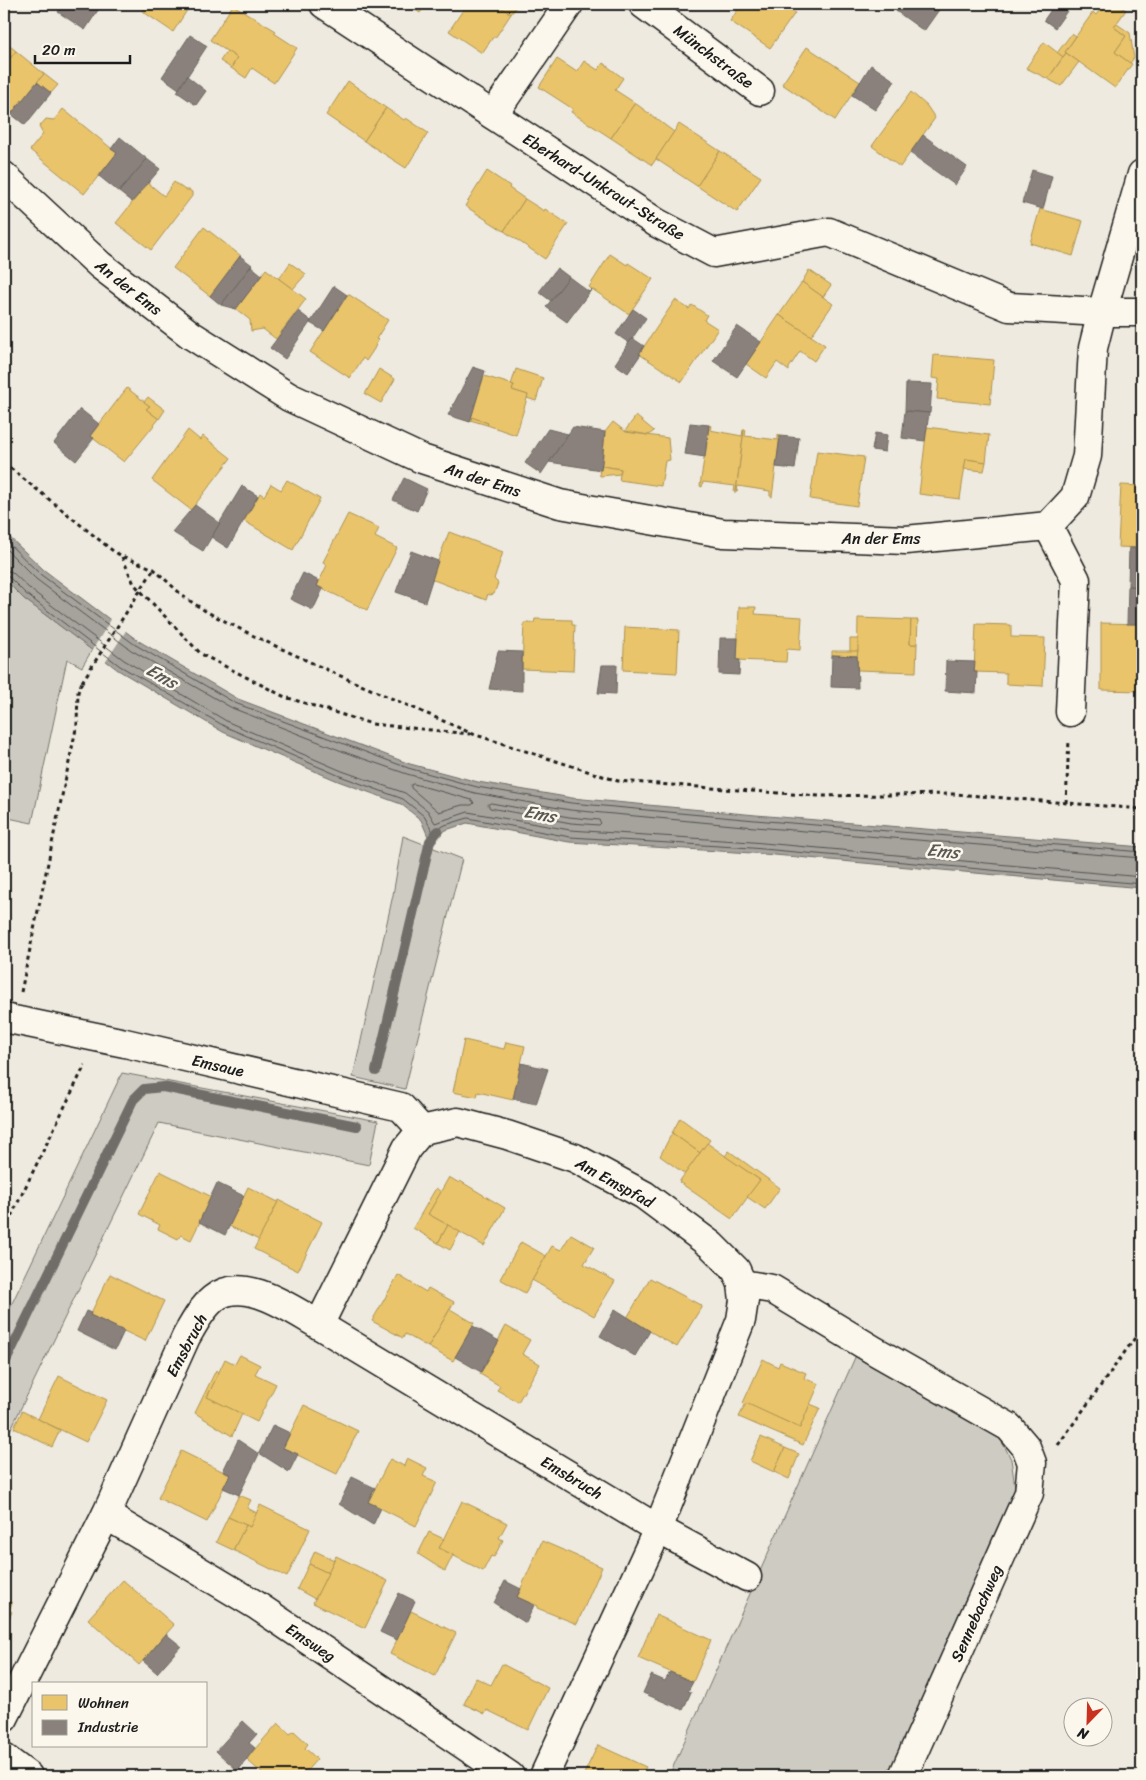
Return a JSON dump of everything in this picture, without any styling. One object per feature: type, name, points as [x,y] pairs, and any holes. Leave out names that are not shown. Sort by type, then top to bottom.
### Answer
[{"type":"street","name":"Eberhard-Unkraut-Straße","points":[[324,4],[657,223],[714,253],[829,232],[1009,307],[1102,312],[1142,312]]},
{"type":"street","points":[[493,115],[569,4]]},
{"type":"street","name":"Münchstraße","points":[[643,4],[760,91]]},
{"type":"street","points":[[1070,712],[1076,580],[1048,526],[1075,497],[1087,456],[1093,348],[1142,174]]},
{"type":"street","name":"An der Ems","points":[[4,176],[100,265],[191,335],[289,397],[431,462],[560,504],[723,534],[906,540],[1048,526]]},
{"type":"street","name":"Emsaue","points":[[10,1019],[401,1107],[422,1130]]},
{"type":"street","name":"Am Emspfad","points":[[422,1130],[458,1122],[507,1135],[575,1158],[644,1195],[711,1245],[736,1270],[742,1284]]},
{"type":"street","points":[[319,1325],[407,1148],[422,1130]]},
{"type":"street","points":[[544,1776],[658,1529],[741,1320],[744,1300],[742,1284],[772,1289],[1009,1427],[1029,1455]]},
{"type":"street","name":"Emsbruch","points":[[4,1718],[106,1515],[186,1338],[200,1314],[212,1300],[227,1291],[248,1292],[270,1297],[658,1529],[747,1577]]},
{"type":"street","name":"Sennebachweg","points":[[903,1776],[1029,1493],[1029,1455]]},
{"type":"street","name":"Emsweg","points":[[106,1515],[256,1605],[510,1776]]},
{"type":"street","points":[[4,1758],[28,1776]]},
{"type":"path","points":[[4,463],[88,532],[122,556],[154,569],[184,597],[207,612],[336,674],[473,734],[618,781],[819,796],[955,794],[1142,809]]},
{"type":"path","points":[[122,556],[134,584],[201,654],[285,697],[372,724],[473,734]]},
{"type":"path","points":[[10,1019],[77,724],[78,692],[82,682],[154,569]]},
{"type":"path","points":[[1066,802],[1070,712]]},
{"type":"path","points":[[4,1231],[99,1038]]},
{"type":"path","points":[[1029,1455],[1052,1454],[1142,1328]]},
{"type":"shaded area","points":[[4,579],[23,598],[92,650],[82,667],[67,659],[32,823],[4,817]]},
{"type":"shaded area","points":[[403,836],[462,859],[405,1089],[353,1077],[393,895]]},
{"type":"shaded area","points":[[122,1073],[378,1121],[369,1165],[159,1123],[4,1443],[4,1320]]},
{"type":"shaded area","points":[[857,1353],[1000,1438],[1011,1459],[1016,1494],[892,1776],[669,1776]]},
{"type":"water","name":"Ems","points":[[4,532],[44,570],[137,640],[238,699],[410,764],[478,782],[572,798],[1142,847],[1142,888],[752,853],[569,842],[467,823],[446,830],[430,841],[421,820],[401,804],[338,781],[223,732],[118,670],[23,598],[4,579]]},
{"type":"pier","points":[[112,618],[127,629],[105,663],[91,652]]},
{"type":"building: Wohnen","points":[[147,4],[191,4],[173,32],[142,11]]},
{"type":"building: Wohnen","points":[[407,4],[426,4],[420,13]]},
{"type":"building: Wohnen","points":[[467,4],[496,4],[511,14],[482,53],[449,31]]},
{"type":"building: Wohnen","points":[[496,4],[518,4],[511,14]]},
{"type":"building: Wohnen","points":[[742,4],[781,4],[795,13],[770,48],[730,21]]},
{"type":"building: Wohnen","points":[[1104,4],[1116,4],[1126,10],[1114,27],[1126,36],[1115,52],[1132,64],[1115,88],[1065,52],[1093,12],[1096,15]]},
{"type":"building: Wohnen","points":[[233,5],[276,31],[274,33],[297,48],[274,83],[252,68],[246,78],[231,68],[237,58],[210,40]]},
{"type":"building: Wohnen","points":[[1117,24],[1130,33],[1134,58],[1130,63],[1115,52],[1126,36],[1114,27]]},
{"type":"building: Wohnen","points":[[1072,33],[1076,36],[1063,57],[1057,53]]},
{"type":"building: Wohnen","points":[[4,41],[16,51],[4,66]]},
{"type":"building: Wohnen","points":[[1044,42],[1063,57],[1048,79],[1026,68]]},
{"type":"building: Wohnen","points":[[807,47],[860,82],[835,120],[782,84]]},
{"type":"building: Wohnen","points":[[16,51],[44,74],[11,114],[4,108],[4,66]]},
{"type":"building: Wohnen","points":[[227,51],[237,58],[231,68],[220,61]]},
{"type":"building: Wohnen","points":[[1066,53],[1079,62],[1061,86],[1048,79]]},
{"type":"building: Wohnen","points":[[557,59],[577,72],[584,61],[598,70],[603,63],[623,78],[615,90],[635,103],[611,138],[571,112],[573,109],[539,87]]},
{"type":"building: Wohnen","points":[[44,74],[58,85],[51,93],[37,82]]},
{"type":"building: Wohnen","points":[[348,81],[386,108],[364,141],[326,115]]},
{"type":"building: Wohnen","points":[[911,92],[927,106],[935,118],[900,167],[872,146]]},
{"type":"building: Wohnen","points":[[635,103],[674,132],[652,165],[611,138]]},
{"type":"building: Wohnen","points":[[386,108],[404,120],[406,118],[428,133],[406,168],[364,141]]},
{"type":"building: Wohnen","points":[[63,109],[117,153],[84,194],[30,150],[43,134],[39,127],[46,119],[54,120]]},
{"type":"building: Wohnen","points":[[679,124],[720,151],[697,186],[656,159]]},
{"type":"building: Wohnen","points":[[720,151],[761,177],[737,212],[697,186]]},
{"type":"building: Wohnen","points":[[487,171],[510,186],[509,188],[525,199],[504,231],[465,206]]},
{"type":"building: Wohnen","points":[[174,182],[185,190],[192,192],[192,196],[151,250],[116,223],[148,183],[164,196]]},
{"type":"building: Wohnen","points":[[525,199],[568,224],[545,259],[504,231]]},
{"type":"building: Wohnen","points":[[1040,209],[1083,221],[1073,256],[1030,243]]},
{"type":"building: Wohnen","points":[[204,227],[241,256],[210,296],[173,268]]},
{"type":"building: Wohnen","points":[[610,254],[653,279],[629,314],[589,287]]},
{"type":"building: Wohnen","points":[[290,263],[306,274],[293,289],[279,279]]},
{"type":"building: Wohnen","points":[[266,269],[306,299],[276,339],[263,329],[251,331],[250,320],[236,309]]},
{"type":"building: Wohnen","points":[[809,270],[831,285],[823,297],[802,282]]},
{"type":"building: Wohnen","points":[[802,282],[833,304],[811,336],[779,315]]},
{"type":"building: Wohnen","points":[[348,294],[388,320],[376,339],[379,340],[374,349],[366,361],[363,358],[350,378],[310,352]]},
{"type":"building: Wohnen","points":[[675,300],[689,309],[692,305],[707,315],[704,320],[718,329],[682,382],[639,354]]},
{"type":"building: Wohnen","points":[[779,315],[825,345],[814,361],[800,351],[789,371],[777,362],[766,378],[746,364]]},
{"type":"building: Wohnen","points":[[934,355],[994,360],[990,404],[937,399],[939,379],[932,378]]},
{"type":"building: Wohnen","points":[[1139,367],[1142,367],[1142,436],[1138,436]]},
{"type":"building: Wohnen","points":[[379,369],[395,379],[381,403],[365,394]]},
{"type":"building: Wohnen","points":[[516,369],[543,378],[536,401],[527,398],[528,395],[512,390],[514,385],[511,385]]},
{"type":"building: Wohnen","points":[[484,376],[514,385],[512,390],[528,395],[516,435],[471,417]]},
{"type":"building: Wohnen","points":[[127,388],[150,406],[146,409],[159,419],[124,462],[90,436]]},
{"type":"building: Wohnen","points":[[148,397],[165,410],[159,419],[146,409],[150,406],[144,402]]},
{"type":"building: Wohnen","points":[[636,416],[654,431],[649,435],[625,431]]},
{"type":"building: Wohnen","points":[[471,417],[488,423],[487,425],[470,420]]},
{"type":"building: Wohnen","points":[[613,422],[626,432],[668,438],[670,460],[665,461],[661,486],[619,480],[621,469],[602,466],[605,432]]},
{"type":"building: Wohnen","points":[[709,425],[711,426],[710,430],[742,436],[744,430],[736,492],[734,492],[735,486],[703,482],[702,487],[700,486]]},
{"type":"building: Wohnen","points":[[927,427],[989,435],[986,462],[966,459],[960,499],[919,494]]},
{"type":"building: Wohnen","points":[[188,430],[200,440],[203,436],[231,458],[191,510],[152,480]]},
{"type":"building: Wohnen","points":[[744,430],[746,430],[745,436],[778,440],[778,435],[780,436],[772,497],[770,496],[770,491],[738,486],[736,492]]},
{"type":"building: Wohnen","points":[[817,451],[864,457],[857,506],[810,499]]},
{"type":"building: Wohnen","points":[[966,459],[986,462],[984,471],[964,469]]},
{"type":"building: Wohnen","points":[[602,466],[621,469],[620,474],[600,476],[599,470],[601,470]]},
{"type":"building: Wohnen","points":[[287,480],[320,499],[293,550],[244,521],[260,493],[264,496],[271,484],[281,490]]},
{"type":"building: Wohnen","points":[[1121,485],[1142,486],[1142,548],[1118,547]]},
{"type":"building: Wohnen","points":[[348,514],[379,528],[375,537],[397,548],[367,610],[317,586],[327,565],[323,562]]},
{"type":"building: Wohnen","points":[[449,532],[503,552],[494,579],[498,583],[494,594],[488,594],[486,600],[431,579]]},
{"type":"building: Wohnen","points":[[739,607],[756,607],[755,614],[802,617],[800,650],[787,649],[786,662],[737,660]]},
{"type":"building: Wohnen","points":[[858,618],[911,620],[910,644],[917,644],[916,672],[857,670]]},
{"type":"building: Wohnen","points":[[535,619],[572,620],[572,625],[575,625],[573,671],[522,669],[524,623],[534,623]]},
{"type":"building: Wohnen","points":[[911,620],[918,620],[917,644],[910,644]]},
{"type":"building: Wohnen","points":[[1101,623],[1142,624],[1142,691],[1101,690]]},
{"type":"building: Wohnen","points":[[976,624],[1011,625],[1011,637],[1045,638],[1043,686],[1006,684],[1006,673],[974,672]]},
{"type":"building: Wohnen","points":[[625,627],[679,630],[677,673],[623,670]]},
{"type":"building: Wohnen","points":[[850,639],[858,639],[858,651],[850,652]]},
{"type":"building: Wohnen","points":[[832,651],[858,651],[857,656],[832,655]]},
{"type":"building: Wohnen","points":[[464,1040],[504,1049],[506,1042],[525,1046],[513,1100],[478,1092],[477,1097],[453,1092]]},
{"type":"building: Wohnen","points":[[680,1118],[710,1140],[700,1153],[672,1133]]},
{"type":"building: Wohnen","points":[[672,1133],[700,1153],[685,1174],[660,1156]]},
{"type":"building: Wohnen","points":[[707,1143],[760,1180],[732,1219],[679,1182]]},
{"type":"building: Wohnen","points":[[729,1151],[780,1188],[765,1209],[747,1197],[760,1180],[725,1156]]},
{"type":"building: Wohnen","points":[[160,1171],[212,1197],[191,1240],[181,1235],[178,1239],[158,1229],[160,1225],[139,1214]]},
{"type":"building: Wohnen","points":[[449,1177],[459,1183],[460,1181],[505,1208],[484,1246],[428,1214]]},
{"type":"building: Wohnen","points":[[248,1187],[278,1202],[259,1240],[229,1226]]},
{"type":"building: Wohnen","points":[[436,1188],[441,1192],[428,1214],[448,1225],[438,1243],[413,1228]]},
{"type":"building: Wohnen","points":[[279,1200],[322,1222],[298,1271],[254,1249]]},
{"type":"building: Wohnen","points":[[448,1225],[460,1232],[450,1250],[438,1243]]},
{"type":"building: Wohnen","points":[[571,1234],[594,1247],[584,1264],[615,1281],[594,1316],[532,1280],[552,1246],[561,1250]]},
{"type":"building: Wohnen","points":[[521,1242],[546,1256],[525,1293],[500,1279]]},
{"type":"building: Wohnen","points":[[110,1274],[164,1301],[145,1341],[90,1315]]},
{"type":"building: Wohnen","points":[[398,1275],[426,1292],[428,1288],[454,1302],[428,1347],[405,1334],[403,1338],[372,1321]]},
{"type":"building: Wohnen","points":[[650,1278],[702,1306],[677,1347],[627,1318]]},
{"type":"building: Wohnen","points":[[450,1309],[474,1323],[453,1361],[428,1347]]},
{"type":"building: Wohnen","points":[[506,1326],[530,1340],[522,1354],[540,1364],[518,1402],[497,1390],[500,1386],[480,1374]]},
{"type":"building: Wohnen","points":[[240,1355],[260,1365],[255,1374],[276,1384],[257,1422],[207,1397],[225,1359],[235,1364]]},
{"type":"building: Wohnen","points":[[763,1359],[778,1367],[780,1362],[806,1373],[804,1378],[819,1384],[800,1428],[743,1403]]},
{"type":"building: Wohnen","points":[[216,1370],[219,1372],[207,1397],[242,1414],[232,1436],[195,1413]]},
{"type":"building: Wohnen","points":[[59,1376],[107,1400],[86,1442],[38,1419]]},
{"type":"building: Wohnen","points":[[746,1403],[800,1428],[810,1404],[820,1408],[803,1445],[739,1417]]},
{"type":"building: Wohnen","points":[[304,1405],[358,1431],[337,1474],[283,1448]]},
{"type":"building: Wohnen","points":[[22,1411],[60,1430],[52,1447],[14,1428]]},
{"type":"building: Wohnen","points":[[761,1437],[785,1448],[774,1472],[750,1461]]},
{"type":"building: Wohnen","points":[[785,1448],[799,1454],[789,1479],[774,1472]]},
{"type":"building: Wohnen","points":[[181,1451],[230,1475],[207,1522],[158,1498]]},
{"type":"building: Wohnen","points":[[407,1458],[427,1468],[423,1476],[437,1482],[416,1526],[368,1502],[390,1459],[404,1466]]},
{"type":"building: Wohnen","points":[[239,1495],[251,1500],[247,1508],[257,1513],[250,1527],[228,1517]]},
{"type":"building: Wohnen","points":[[462,1501],[507,1523],[499,1538],[503,1540],[494,1557],[491,1556],[483,1571],[439,1548]]},
{"type":"building: Wohnen","points":[[260,1505],[310,1529],[287,1577],[233,1550],[246,1525],[250,1527]]},
{"type":"building: Wohnen","points":[[228,1517],[246,1525],[233,1550],[216,1542]]},
{"type":"building: Wohnen","points":[[429,1532],[444,1539],[439,1548],[453,1555],[445,1571],[418,1554]]},
{"type":"building: Wohnen","points":[[542,1541],[602,1567],[577,1624],[537,1608],[538,1606],[517,1597]]},
{"type":"building: Wohnen","points":[[315,1551],[334,1560],[328,1573],[309,1564]]},
{"type":"building: Wohnen","points":[[336,1556],[388,1581],[365,1628],[313,1603]]},
{"type":"building: Wohnen","points":[[309,1564],[328,1573],[315,1599],[297,1589]]},
{"type":"building: Wohnen","points":[[123,1580],[174,1625],[139,1665],[88,1619]]},
{"type":"building: Wohnen","points":[[4,1599],[12,1603],[9,1610],[12,1612],[4,1628]]},
{"type":"building: Wohnen","points":[[411,1611],[456,1633],[435,1676],[390,1654]]},
{"type":"building: Wohnen","points":[[656,1615],[711,1640],[693,1682],[638,1658]]},
{"type":"building: Wohnen","points":[[502,1664],[548,1688],[528,1730],[487,1710],[485,1714],[464,1704],[476,1678],[491,1685]]},
{"type":"building: Wohnen","points":[[278,1723],[290,1734],[294,1731],[308,1744],[305,1748],[317,1759],[302,1776],[265,1776],[246,1759]]},
{"type":"building: Wohnen","points":[[598,1745],[646,1767],[641,1776],[583,1776]]},
{"type":"building: Industrie","points":[[63,4],[102,4],[85,30],[58,12]]},
{"type":"building: Industrie","points":[[901,4],[943,4],[924,31],[896,11]]},
{"type":"building: Industrie","points":[[1055,4],[1072,4],[1055,28],[1044,20]]},
{"type":"building: Industrie","points":[[190,35],[207,46],[179,89],[162,77]]},
{"type":"building: Industrie","points":[[871,65],[895,81],[875,110],[852,95]]},
{"type":"building: Industrie","points":[[187,76],[206,91],[196,105],[177,92]]},
{"type":"building: Industrie","points":[[37,82],[51,93],[25,125],[11,114]]},
{"type":"building: Industrie","points":[[923,135],[967,167],[955,185],[910,153]]},
{"type":"building: Industrie","points":[[120,137],[147,159],[119,192],[99,176],[117,153],[111,149]]},
{"type":"building: Industrie","points":[[147,159],[160,169],[132,202],[119,192]]},
{"type":"building: Industrie","points":[[1032,170],[1052,176],[1043,209],[1022,203]]},
{"type":"building: Industrie","points":[[240,256],[252,265],[221,305],[210,296]]},
{"type":"building: Industrie","points":[[251,266],[262,275],[236,309],[221,305]]},
{"type":"building: Industrie","points":[[557,268],[569,277],[551,301],[539,292]]},
{"type":"building: Industrie","points":[[569,277],[589,292],[592,289],[567,322],[546,307]]},
{"type":"building: Industrie","points":[[334,286],[347,295],[324,331],[310,323]]},
{"type":"building: Industrie","points":[[633,309],[646,318],[629,343],[616,334]]},
{"type":"building: Industrie","points":[[298,311],[311,321],[285,359],[270,348]]},
{"type":"building: Industrie","points":[[737,326],[761,342],[737,377],[713,361]]},
{"type":"building: Industrie","points":[[632,338],[644,346],[628,373],[615,364]]},
{"type":"building: Industrie","points":[[473,367],[485,371],[470,422],[448,415]]},
{"type":"building: Industrie","points":[[906,383],[932,384],[930,413],[905,411]]},
{"type":"building: Industrie","points":[[80,409],[99,424],[90,436],[94,438],[76,461],[54,443]]},
{"type":"building: Industrie","points":[[905,411],[929,413],[925,441],[902,438]]},
{"type":"building: Industrie","points":[[690,423],[709,425],[705,457],[685,454]]},
{"type":"building: Industrie","points":[[573,427],[605,432],[601,470],[549,462]]},
{"type":"building: Industrie","points":[[548,429],[568,434],[541,474],[525,463]]},
{"type":"building: Industrie","points":[[875,433],[887,435],[885,452],[872,450]]},
{"type":"building: Industrie","points":[[780,436],[799,438],[795,469],[776,467]]},
{"type":"building: Industrie","points":[[404,478],[427,489],[417,511],[393,500]]},
{"type":"building: Industrie","points":[[242,486],[258,496],[228,548],[211,537]]},
{"type":"building: Industrie","points":[[195,505],[220,523],[203,551],[172,532]]},
{"type":"building: Industrie","points":[[1129,548],[1142,548],[1142,587],[1128,586]]},
{"type":"building: Industrie","points":[[411,551],[438,561],[425,602],[396,592]]},
{"type":"building: Industrie","points":[[303,573],[319,581],[317,586],[323,589],[313,610],[290,599]]},
{"type":"building: Industrie","points":[[1128,586],[1142,587],[1142,624],[1127,624]]},
{"type":"building: Industrie","points":[[720,638],[738,638],[737,660],[740,660],[739,675],[719,674]]},
{"type":"building: Industrie","points":[[498,651],[522,652],[522,691],[489,689]]},
{"type":"building: Industrie","points":[[832,655],[857,656],[858,688],[831,687]]},
{"type":"building: Industrie","points":[[946,661],[975,662],[974,672],[977,672],[976,693],[945,691]]},
{"type":"building: Industrie","points":[[602,665],[617,665],[616,694],[598,693]]},
{"type":"building: Industrie","points":[[521,1063],[548,1069],[536,1104],[513,1099]]},
{"type":"building: Industrie","points":[[217,1183],[244,1196],[225,1235],[199,1222]]},
{"type":"building: Industrie","points":[[615,1309],[650,1331],[635,1356],[600,1336]]},
{"type":"building: Industrie","points":[[86,1311],[91,1313],[90,1315],[124,1331],[115,1350],[77,1331]]},
{"type":"building: Industrie","points":[[473,1326],[499,1341],[481,1372],[455,1357]]},
{"type":"building: Industrie","points":[[273,1425],[290,1433],[283,1448],[298,1454],[289,1472],[259,1453]]},
{"type":"building: Industrie","points":[[238,1440],[259,1454],[239,1495],[223,1488],[230,1475],[223,1471]]},
{"type":"building: Industrie","points":[[352,1477],[375,1488],[368,1502],[381,1508],[373,1525],[339,1504]]},
{"type":"building: Industrie","points":[[505,1581],[521,1589],[517,1597],[534,1605],[526,1623],[494,1603]]},
{"type":"building: Industrie","points":[[399,1593],[415,1601],[397,1640],[380,1632]]},
{"type":"building: Industrie","points":[[166,1634],[181,1646],[157,1673],[143,1661]]},
{"type":"building: Industrie","points":[[670,1672],[693,1682],[688,1691],[691,1692],[683,1710],[643,1693],[651,1675],[665,1681]]},
{"type":"building: Industrie","points":[[243,1721],[257,1734],[249,1743],[255,1748],[238,1771],[216,1751]]},
{"type":"waterway","points":[[376,1071],[430,841],[438,831]]},
{"type":"waterway","points":[[4,1365],[133,1100],[144,1089],[163,1087],[357,1126]]}]
